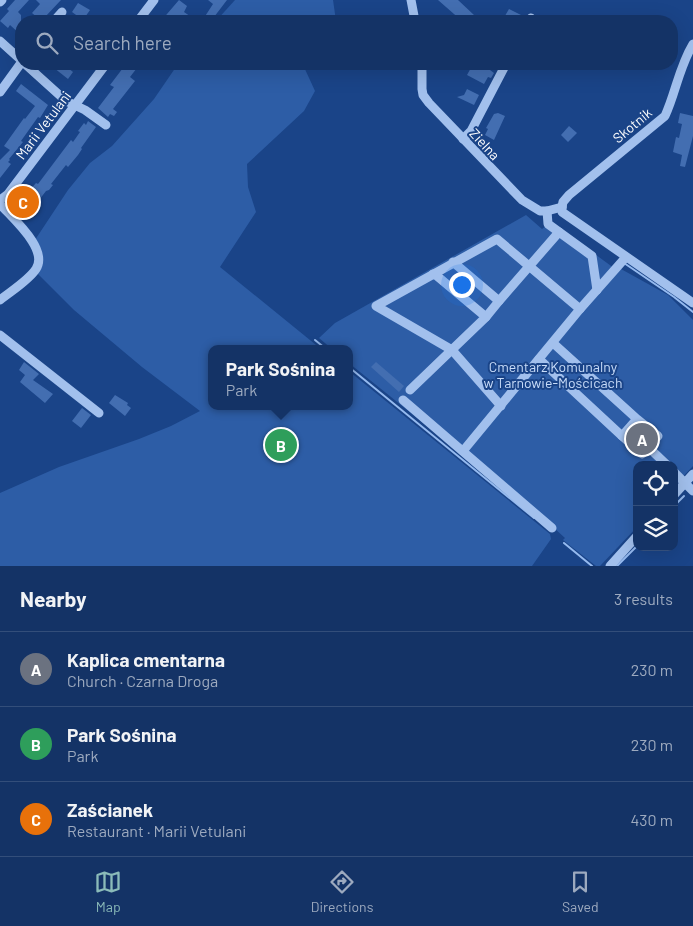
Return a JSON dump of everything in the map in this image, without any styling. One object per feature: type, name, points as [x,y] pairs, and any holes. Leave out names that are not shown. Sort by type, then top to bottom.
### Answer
[{"type":"street","points":[[411,0],[414,15]]},
{"type":"street","points":[[142,15],[152,1]]},
{"type":"street","points":[[59,15],[62,12]]},
{"type":"street","points":[[0,41],[15,56]]},
{"type":"street","name":"Skotnik","points":[[562,207],[563,202],[569,196],[665,116],[670,106],[681,68],[693,44]]},
{"type":"street","points":[[0,92],[15,70]]},
{"type":"street","points":[[32,70],[66,101],[85,110],[106,125]]},
{"type":"street","name":"Marii Vetulani","points":[[0,200],[8,194],[101,70]]},
{"type":"street","name":"Zielna","points":[[422,70],[423,95],[428,103],[522,200],[540,211],[547,211]]},
{"type":"street","points":[[462,139],[471,131],[503,70]]},
{"type":"street","points":[[0,204],[30,237],[37,248],[40,260],[32,274],[0,300]]},
{"type":"street","points":[[597,290],[592,256],[548,224],[547,211],[562,207],[562,212],[693,303]]},
{"type":"street","points":[[410,390],[486,317],[559,232]]},
{"type":"street","points":[[500,406],[452,350],[376,306],[497,239],[580,309]]},
{"type":"street","points":[[463,451],[580,309],[626,257]]},
{"type":"street","points":[[453,262],[499,302]]},
{"type":"street","points":[[433,274],[486,317]]},
{"type":"street","points":[[0,335],[99,413]]},
{"type":"street","points":[[540,359],[642,454],[658,436],[553,343]]},
{"type":"street","points":[[403,400],[552,528]]},
{"type":"street","points":[[622,436],[637,419]]},
{"type":"street","points":[[648,447],[663,461]]},
{"type":"street","points":[[678,491],[693,474]]},
{"type":"street","points":[[678,476],[693,491]]},
{"type":"street","points":[[610,566],[633,540]]},
{"type":"green space","points":[[235,0],[333,0],[335,15],[221,15]]},
{"type":"green space","points":[[174,70],[305,70],[315,91],[304,111],[247,164],[248,187],[256,212],[220,267],[316,345],[208,345],[208,410],[353,410],[353,374],[550,534],[551,539],[532,566],[0,566],[0,493],[59,467],[171,426],[200,411],[142,367],[74,310],[35,271],[37,268],[33,243],[68,190],[90,163],[112,146],[154,99]]},
{"type":"green space","name":"Cmentarz Komunalny w Tarnowie-Mościcach","points":[[526,215],[542,229],[551,222],[618,271],[621,269],[668,295],[693,320],[693,466],[678,482],[678,461],[633,461],[633,531],[600,566],[596,566],[563,540],[565,538],[554,528],[353,366],[353,345],[327,345],[319,338],[335,323]]},
{"type":"building","points":[[15,0],[29,0],[18,12],[21,15],[15,15],[15,30],[10,25],[8,28],[0,21],[9,11],[7,9]]},
{"type":"building","points":[[36,0],[61,0],[47,15],[34,15],[32,13],[40,4]]},
{"type":"building","points":[[179,0],[187,6],[184,12],[188,15],[166,15]]},
{"type":"building","points":[[208,0],[227,0],[216,15],[206,15],[213,4]]},
{"type":"building","points":[[438,0],[458,0],[474,15],[455,15]]},
{"type":"building","points":[[78,3],[90,10],[86,15],[76,15],[72,12]]},
{"type":"building","points":[[509,9],[521,15],[506,15]]},
{"type":"building","points":[[57,70],[70,70],[73,72],[68,79]]},
{"type":"building","points":[[121,70],[135,70],[130,77],[135,81],[113,109],[117,112],[114,116],[110,114],[108,117],[98,108],[114,87],[110,85]]},
{"type":"building","points":[[470,70],[490,70],[494,73],[491,78],[488,77],[484,84],[467,75]]},
{"type":"building","points":[[21,84],[48,105],[9,159],[8,162],[11,164],[0,178],[0,160],[10,150],[4,146],[35,106],[16,91]]},
{"type":"building","points":[[467,89],[479,95],[474,105],[457,97],[464,95]]},
{"type":"building","points":[[498,113],[505,116],[494,140],[485,135],[488,129],[486,128],[494,114]]},
{"type":"building","points":[[680,113],[693,116],[693,136],[685,167],[680,166],[682,155],[673,152],[676,137],[679,138],[682,124],[678,123]]},
{"type":"building","points":[[88,121],[96,127],[78,155],[68,167],[66,165],[51,184],[53,185],[36,204],[39,207],[31,215],[21,205],[21,200],[36,183],[38,184],[71,140],[73,142],[84,123],[86,125]]},
{"type":"building","points":[[569,126],[577,133],[568,142],[561,135]]},
{"type":"building","points":[[24,362],[39,374],[33,380],[53,394],[45,403],[20,382],[25,375],[19,370]]},
{"type":"building","points":[[376,362],[404,386],[399,392],[371,367]]},
{"type":"building","points":[[115,395],[128,403],[127,405],[131,408],[125,416],[109,403]]},
{"type":"building","points":[[82,408],[91,415],[81,428],[72,421]]},
{"type":"waterway","points":[[624,263],[693,312]]},
{"type":"waterway","points":[[315,340],[321,345]]},
{"type":"waterway","points":[[353,370],[534,518]]},
{"type":"waterway","points":[[678,502],[684,496]]},
{"type":"waterway","points":[[564,543],[592,566]]},
{"type":"waterway","points":[[617,566],[633,550]]},
{"type":"place","name":"Zaścianek","points":[[23,202]]},
{"type":"place","name":"Kaplica cmentarna","points":[[642,439]]},
{"type":"place","name":"Park Sośnina","points":[[281,445]]}]
